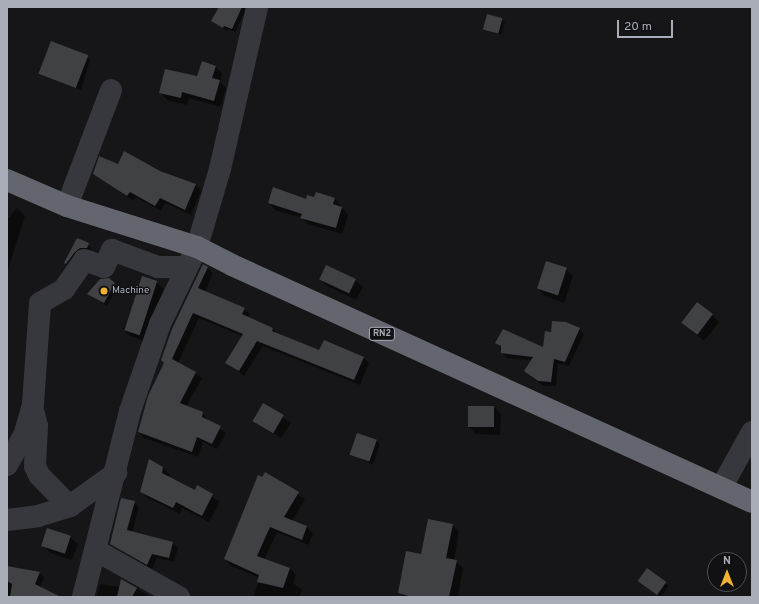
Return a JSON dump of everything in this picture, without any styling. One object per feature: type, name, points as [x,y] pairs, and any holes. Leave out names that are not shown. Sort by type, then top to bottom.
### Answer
[{"type":"highway","name":"RN2","points":[[7,180],[67,206],[197,247],[232,265],[752,502]]},
{"type":"street","points":[[83,597],[97,551],[130,411],[160,324],[186,267],[197,247],[220,169],[258,7]]},
{"type":"street","points":[[67,206],[111,90]]},
{"type":"street","points":[[7,465],[24,436],[32,407],[40,303],[64,289],[84,260],[104,268],[112,250],[158,267],[186,267]]},
{"type":"street","points":[[32,407],[37,426],[36,466],[39,475],[69,506]]},
{"type":"street","points":[[721,488],[752,432]]},
{"type":"street","points":[[7,520],[38,516],[69,506],[116,473]]},
{"type":"street","points":[[97,551],[178,597]]},
{"type":"building","points":[[219,7],[242,7],[232,29],[224,26],[223,28],[211,21]]},
{"type":"building","points":[[487,14],[502,18],[498,34],[483,29]]},
{"type":"building","points":[[51,41],[88,55],[76,88],[38,74]]},
{"type":"building","points":[[202,61],[216,66],[212,78],[220,80],[214,101],[182,92],[181,98],[159,93],[165,69],[197,76]]},
{"type":"building","points":[[124,151],[160,171],[196,184],[185,210],[160,198],[155,206],[130,192],[127,196],[93,174],[99,156],[118,164]]},
{"type":"building","points":[[273,187],[306,199],[307,195],[314,197],[316,192],[335,198],[333,204],[342,207],[336,228],[300,218],[302,214],[268,203]]},
{"type":"building","points":[[77,238],[89,243],[87,248],[80,248],[74,253],[66,264],[64,263]]},
{"type":"building","points":[[546,261],[567,268],[558,295],[537,289]]},
{"type":"building","points":[[203,264],[208,267],[198,288],[245,308],[242,314],[273,328],[272,331],[319,350],[324,340],[364,357],[354,380],[257,341],[239,371],[225,363],[243,334],[193,313],[172,359],[196,372],[180,403],[203,412],[202,417],[221,426],[212,444],[197,437],[192,452],[138,432],[148,396],[164,363],[161,360],[172,329]]},
{"type":"building","points":[[326,265],[356,279],[349,293],[319,280]]},
{"type":"building","points":[[142,276],[157,281],[140,335],[124,330]]},
{"type":"building","points":[[109,278],[115,283],[104,303],[87,294],[100,279]]},
{"type":"building","points":[[697,302],[713,314],[697,335],[681,323]]},
{"type":"building","points":[[552,321],[566,322],[580,328],[565,362],[554,359],[551,382],[538,381],[524,371],[533,357],[501,353],[501,346],[495,343],[503,329],[543,347],[545,331],[551,332]]},
{"type":"building","points":[[263,403],[284,415],[273,433],[252,421]]},
{"type":"building","points":[[468,406],[494,406],[494,427],[468,427]]},
{"type":"building","points":[[357,433],[377,440],[369,462],[350,455]]},
{"type":"building","points":[[149,459],[163,467],[162,473],[195,490],[197,485],[213,494],[202,516],[176,502],[173,508],[140,492]]},
{"type":"building","points":[[265,472],[299,492],[284,517],[307,526],[302,540],[270,527],[257,556],[290,568],[283,588],[257,582],[259,575],[224,559],[258,475],[262,477]]},
{"type":"building","points":[[121,498],[135,501],[127,530],[173,542],[169,558],[152,554],[147,565],[110,544]]},
{"type":"building","points":[[428,519],[453,524],[446,558],[457,560],[449,597],[412,597],[398,593],[406,551],[421,554]]},
{"type":"building","points":[[47,528],[71,536],[65,554],[41,546]]},
{"type":"building","points":[[7,566],[40,572],[35,584],[61,597],[10,597],[12,584],[7,581]]},
{"type":"building","points":[[647,568],[666,582],[657,595],[638,581]]},
{"type":"building","points":[[121,579],[137,588],[132,597],[117,597]]},
{"type":"place","name":"Machine","points":[[104,291]]}]
